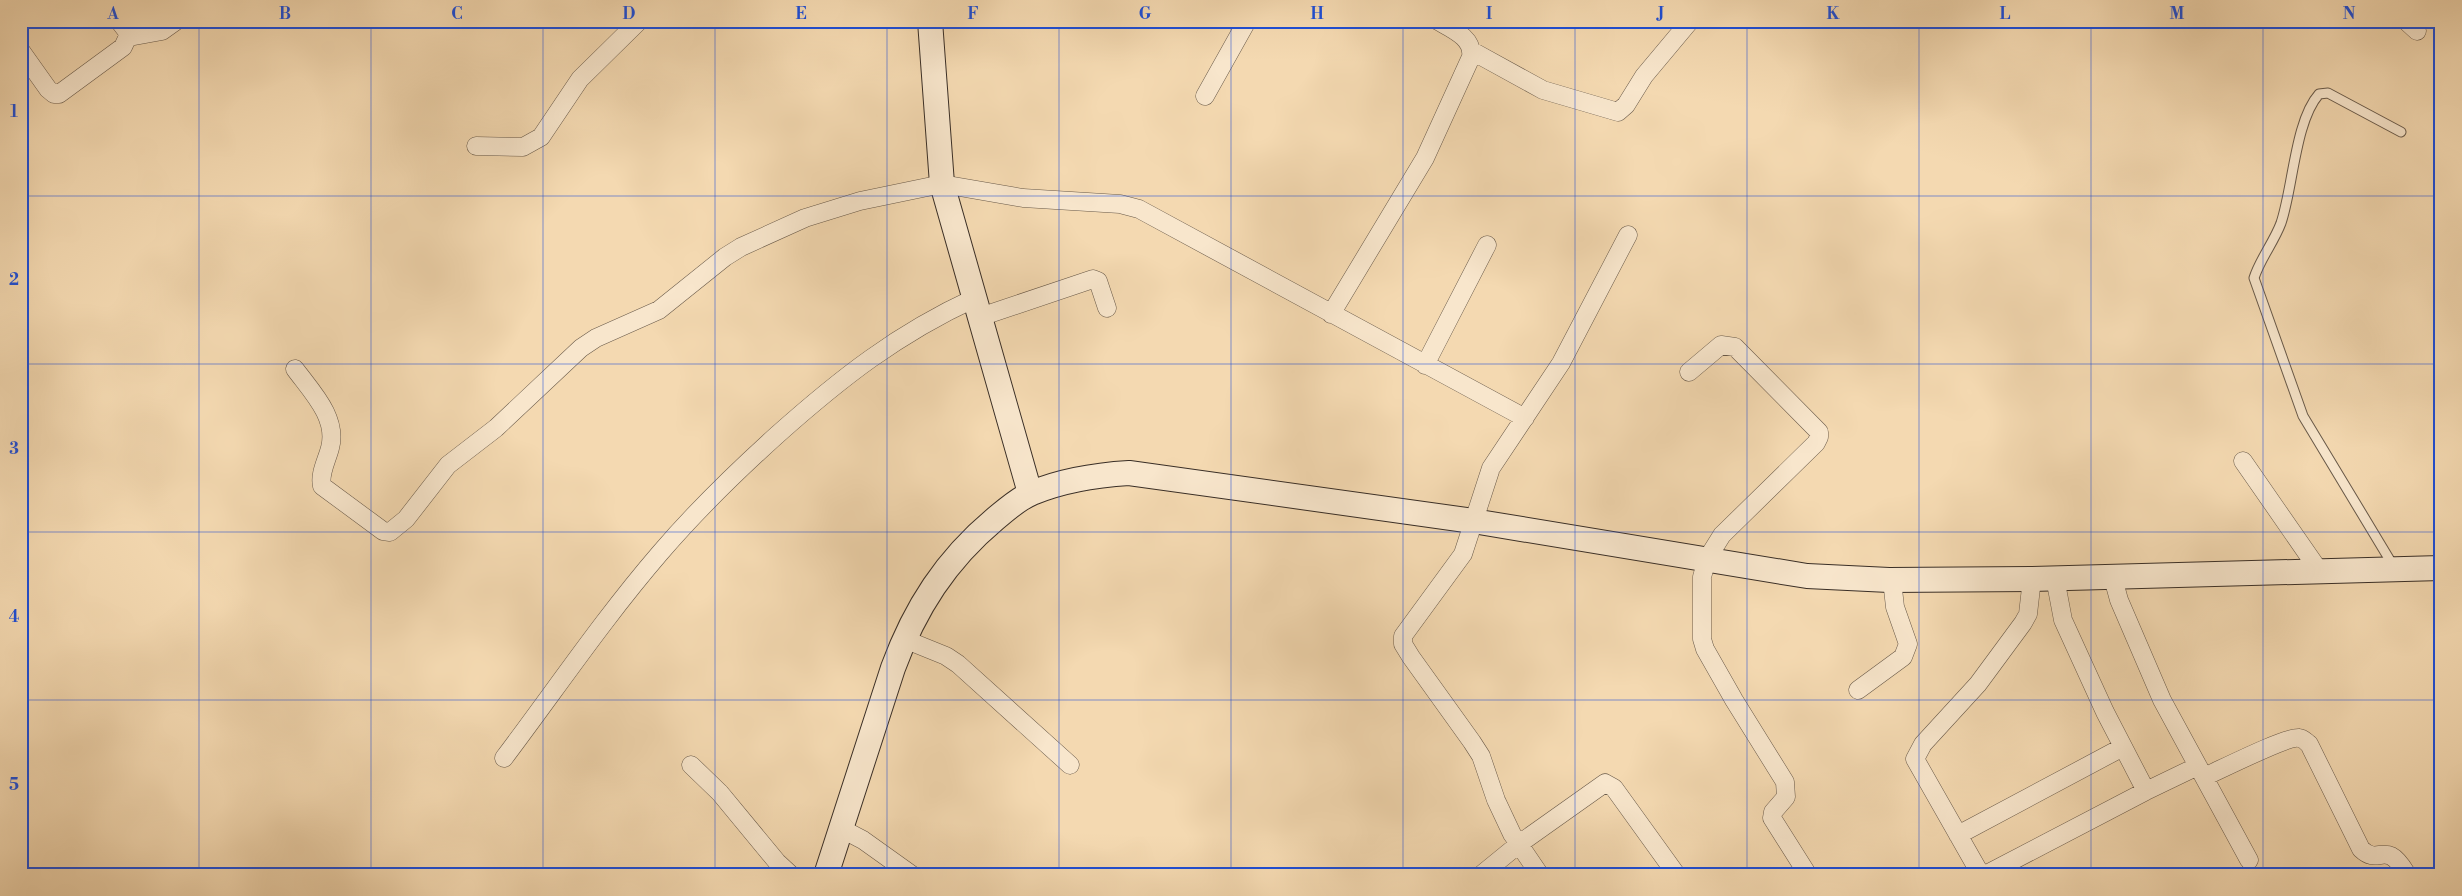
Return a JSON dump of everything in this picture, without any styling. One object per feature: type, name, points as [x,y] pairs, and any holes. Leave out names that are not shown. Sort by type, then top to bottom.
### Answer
[{"type":"street","points":[[21,51],[48,89],[54,94],[59,94],[123,47],[129,37],[128,30],[119,21]]},
{"type":"street","points":[[129,37],[162,31],[176,21]]},
{"type":"street","points":[[476,146],[523,147],[541,137],[580,79],[639,21]]},
{"type":"street","points":[[930,21],[934,96],[942,184],[1030,493]]},
{"type":"street","points":[[1205,96],[1247,21]]},
{"type":"street","points":[[1438,21],[1457,26],[1472,51],[1543,90],[1618,112],[1626,105],[1640,81],[1690,21]]},
{"type":"street","points":[[1331,314],[1436,137],[1454,98],[1472,51]]},
{"type":"street","points":[[295,369],[315,396],[330,423],[332,439],[322,476],[322,486],[383,531],[390,532],[406,519],[448,465],[496,428],[581,348],[596,338],[659,310],[725,257],[756,240],[829,210],[942,184],[1023,198],[1132,206],[1525,418]]},
{"type":"street","points":[[1540,875],[1519,844],[1496,800],[1481,756],[1403,644],[1404,636],[1463,554],[1491,468],[1561,363],[1628,235]]},
{"type":"street","points":[[1425,365],[1487,245]]},
{"type":"street","points":[[504,758],[660,552],[733,474],[812,404],[883,348],[938,315],[1093,279],[1098,281],[1107,308]]},
{"type":"street","points":[[1689,372],[1721,345],[1735,347],[1816,428],[1820,437],[1726,531],[1704,568],[1703,644],[1734,700],[1785,782],[1786,797],[1773,812],[1772,818],[1808,875]]},
{"type":"street","points":[[2243,461],[2320,572]]},
{"type":"street","points":[[826,875],[853,835],[916,644],[927,593],[972,538],[1003,512],[1030,493],[1098,475],[1128,472],[1704,568],[1807,576],[1894,595],[2044,590],[2116,590],[2320,572],[2441,568]]},
{"type":"street","points":[[2044,590],[2064,620],[2082,662],[2146,791]]},
{"type":"street","points":[[1981,875],[1917,766],[1916,753],[1978,684],[2008,646],[2044,590]]},
{"type":"street","points":[[2116,590],[2162,700],[2249,860]]},
{"type":"street","points":[[1858,690],[1905,654],[1908,644],[1894,595]]},
{"type":"street","points":[[916,644],[958,664],[1070,765]]},
{"type":"street","points":[[1985,875],[2146,791],[2298,737],[2304,739],[2309,744],[2361,849],[2372,856],[2389,854],[2394,856],[2406,873]]},
{"type":"street","points":[[1958,835],[2123,747]]},
{"type":"street","points":[[691,764],[720,793],[777,862],[791,875]]},
{"type":"street","points":[[1480,875],[1599,786],[1609,784],[1676,874]]},
{"type":"street","points":[[853,835],[912,875]]},
{"type":"lane","points":[[2395,569],[2303,416],[2255,286],[2254,278],[2280,225],[2305,123],[2319,94],[2328,93],[2401,132]]}]
